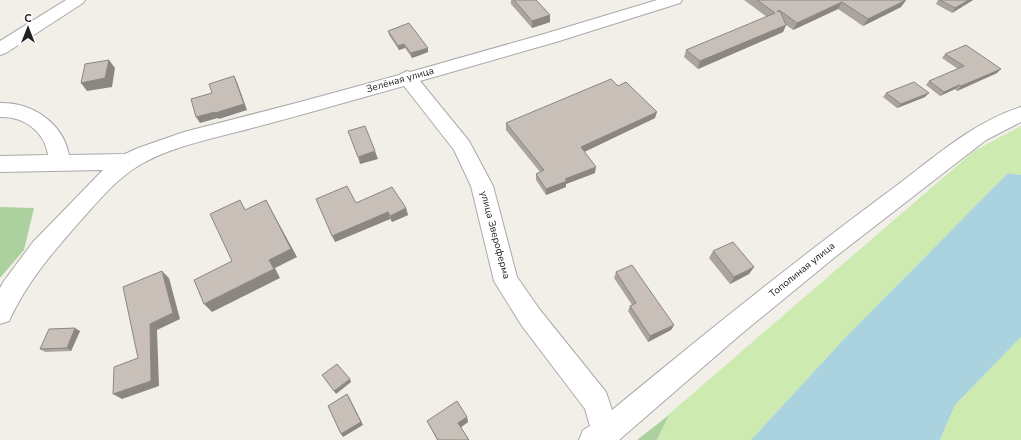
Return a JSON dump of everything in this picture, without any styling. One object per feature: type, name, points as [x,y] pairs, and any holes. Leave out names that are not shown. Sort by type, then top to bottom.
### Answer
[{"type":"street","name":"Зелёная улица","points":[[0,313],[12,289],[41,249],[96,189],[128,162],[145,153],[171,143],[300,109],[407,77],[550,38],[674,0]]},
{"type":"street","points":[[0,49],[73,1]]},
{"type":"street","name":"улица Звероферма","points":[[407,77],[462,146],[482,186],[506,281],[531,318],[596,402],[600,437]]},
{"type":"street","points":[[0,110],[6,109],[27,116],[43,124],[55,141],[60,162]]},
{"type":"street","name":"Тополиная улица","points":[[600,437],[731,327],[796,277],[827,250],[979,135],[1021,114]]},
{"type":"street","points":[[0,164],[128,162]]},
{"type":"green space","points":[[1021,126],[1021,175],[1008,173],[844,339],[751,440],[657,440],[669,414],[974,151]]},
{"type":"green space","points":[[0,207],[34,208],[24,250],[0,278]]},
{"type":"green space","points":[[1021,337],[1021,440],[940,440],[955,405]]},
{"type":"green space","points":[[669,415],[657,440],[637,440]]},
{"type":"water","points":[[1008,173],[1021,175],[1021,337],[955,405],[940,440],[751,440],[844,339]]},
{"type":"building","points":[[514,0],[536,0],[550,15],[532,21]]},
{"type":"building","points":[[757,0],[906,0],[868,19],[842,2],[797,23],[779,10],[777,12],[780,11],[786,25],[700,61],[686,50],[775,13]]},
{"type":"building","points":[[940,0],[969,0],[955,8]]},
{"type":"building","points":[[409,23],[428,48],[411,53],[404,44],[398,46],[388,31]]},
{"type":"building","points":[[966,45],[1001,69],[944,92],[929,81],[964,66],[945,54]]},
{"type":"building","points":[[109,60],[105,78],[81,83],[85,64]]},
{"type":"building","points":[[234,76],[244,104],[196,117],[191,99],[212,93],[209,84]]},
{"type":"building","points":[[611,79],[618,86],[626,82],[657,112],[581,147],[596,167],[565,179],[567,181],[546,189],[536,174],[544,170],[506,123]]},
{"type":"building","points":[[914,82],[929,93],[901,104],[886,93]]},
{"type":"building","points":[[365,126],[375,151],[358,157],[348,131]]},
{"type":"building","points":[[347,186],[356,203],[392,187],[406,208],[390,216],[388,212],[332,236],[316,199]]},
{"type":"building","points":[[240,200],[245,210],[266,200],[291,249],[269,260],[274,269],[204,304],[194,280],[232,261],[210,214]]},
{"type":"building","points":[[733,242],[754,267],[734,277],[713,251]]},
{"type":"building","points":[[632,265],[674,325],[650,336],[630,306],[636,303],[616,272]]},
{"type":"building","points":[[162,271],[173,313],[150,324],[151,381],[113,394],[114,367],[138,358],[123,287]]},
{"type":"building","points":[[75,328],[67,348],[40,349],[49,329]]},
{"type":"building","points":[[337,364],[350,379],[334,391],[322,375]]},
{"type":"building","points":[[347,394],[361,422],[341,434],[328,406]]},
{"type":"building","points":[[457,401],[467,417],[458,423],[469,440],[438,440],[427,421]]}]
